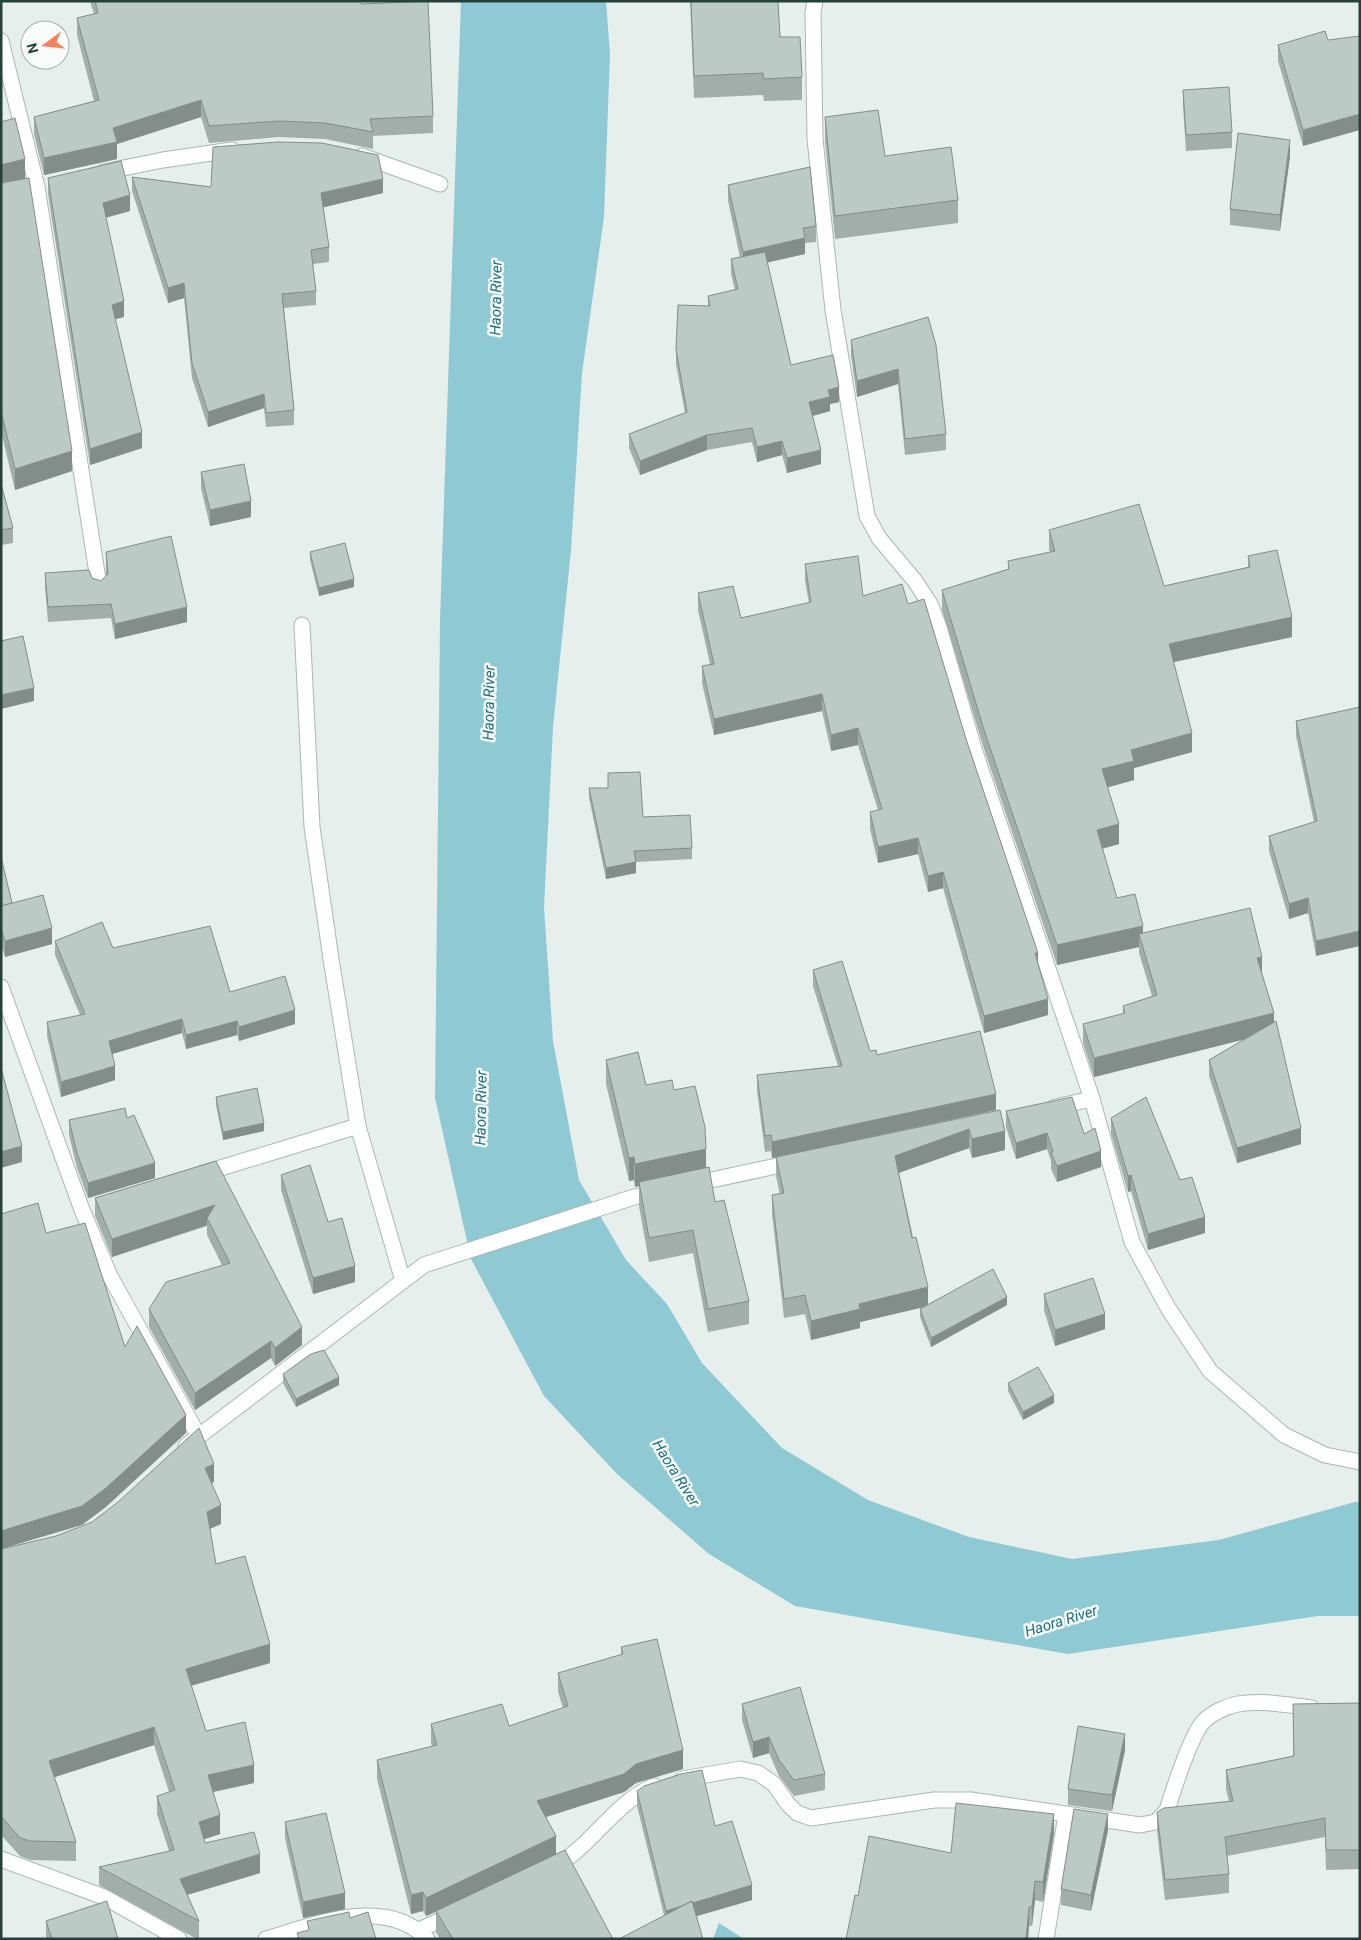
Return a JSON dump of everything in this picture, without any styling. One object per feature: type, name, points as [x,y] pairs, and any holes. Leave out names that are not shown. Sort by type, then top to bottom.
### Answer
[{"type":"street","points":[[815,1],[813,12],[815,139],[834,310],[867,516],[880,538],[915,581],[930,604],[939,627],[975,752],[1092,1100],[1132,1242],[1168,1308],[1210,1371],[1284,1435],[1325,1455],[1360,1462]]},
{"type":"street","points":[[1,41],[37,187],[99,586]]},
{"type":"street","points":[[86,176],[163,160],[243,149]]},
{"type":"street","points":[[346,153],[365,156],[440,184]]},
{"type":"street","points":[[19,191],[56,182]]},
{"type":"street","points":[[302,625],[312,827],[358,1126],[403,1281]]},
{"type":"street","points":[[1,987],[87,1208],[110,1276],[198,1435]]},
{"type":"street","points":[[1044,1110],[1092,1100]]},
{"type":"street","points":[[186,1178],[358,1126]]},
{"type":"street","points":[[176,1454],[198,1435],[424,1265],[634,1197],[809,1159]]},
{"type":"street","points":[[539,1875],[555,1867],[583,1847],[623,1805],[639,1792],[679,1779],[740,1769],[758,1773],[774,1784],[797,1813],[811,1818],[934,1800],[971,1800],[1140,1825],[1156,1822],[1167,1810],[1194,1737],[1203,1722],[1218,1711],[1237,1704],[1263,1702],[1330,1710]]},
{"type":"street","points":[[1046,1939],[1066,1815]]},
{"type":"street","points":[[1,1859],[104,1897],[179,1939]]},
{"type":"street","points":[[266,1939],[322,1922],[359,1915],[390,1919],[423,1934],[464,1910]]},
{"type":"water","name":"Haora River","points":[[461,1],[606,1],[610,54],[604,217],[582,373],[571,550],[553,727],[544,907],[553,1041],[579,1180],[626,1260],[667,1304],[702,1363],[782,1448],[868,1500],[969,1537],[1072,1559],[1219,1540],[1360,1502],[1360,1616],[1318,1616],[1068,1654],[795,1606],[709,1554],[617,1474],[544,1396],[471,1259],[435,1098],[440,619]]},
{"type":"water","points":[[719,1923],[744,1939],[713,1939]]},
{"type":"building","points":[[95,1],[361,1],[361,4],[428,1],[433,116],[370,119],[373,132],[325,123],[279,121],[209,126],[201,100],[113,128],[117,142],[44,158],[34,117],[99,100],[77,18],[98,13]]},
{"type":"building","points":[[691,1],[778,1],[780,37],[800,37],[802,77],[764,79],[763,73],[694,76]]},
{"type":"building","points":[[1325,31],[1328,40],[1360,36],[1360,114],[1303,130],[1278,45]]},
{"type":"building","points":[[1229,87],[1232,132],[1186,135],[1183,90]]},
{"type":"building","points":[[878,110],[885,156],[951,147],[958,200],[835,216],[825,117]]},
{"type":"building","points":[[15,118],[25,159],[1,165],[1,122]]},
{"type":"building","points":[[1238,133],[1290,140],[1280,215],[1230,209]]},
{"type":"building","points":[[278,142],[322,143],[378,155],[383,179],[321,193],[329,247],[311,250],[316,291],[282,294],[294,410],[266,413],[264,394],[208,412],[192,363],[184,283],[168,288],[132,177],[211,187],[213,147]]},
{"type":"building","points":[[121,161],[130,195],[103,203],[124,301],[112,305],[142,432],[90,449],[48,178]]},
{"type":"building","points":[[810,167],[816,226],[803,228],[805,238],[743,252],[728,185]]},
{"type":"building","points":[[29,178],[72,451],[15,469],[1,411],[1,183]]},
{"type":"building","points":[[765,252],[791,365],[833,355],[839,387],[828,390],[830,397],[809,402],[821,450],[787,458],[782,441],[757,447],[752,428],[707,435],[640,461],[629,434],[687,412],[676,349],[678,305],[710,306],[708,296],[738,289],[731,259]]},
{"type":"building","points":[[928,317],[936,345],[946,434],[905,439],[898,369],[857,381],[851,340]]},
{"type":"building","points":[[244,464],[251,501],[210,510],[201,472]]},
{"type":"building","points":[[1,484],[13,528],[1,530]]},
{"type":"building","points":[[1139,504],[1164,586],[1250,567],[1248,556],[1277,550],[1292,617],[1169,644],[1192,733],[1131,750],[1134,761],[1102,769],[1119,824],[1097,830],[1117,898],[1135,894],[1143,926],[1057,945],[984,730],[942,590],[1009,569],[1008,561],[1055,551],[1049,530]]},
{"type":"building","points":[[171,536],[187,607],[115,624],[111,604],[48,607],[45,573],[89,570],[92,578],[101,581],[108,574],[106,552]]},
{"type":"building","points":[[345,543],[354,579],[319,588],[310,552]]},
{"type":"building","points":[[858,556],[863,596],[902,584],[908,604],[924,599],[966,739],[1038,953],[1035,953],[1048,999],[984,1016],[943,872],[928,876],[918,838],[878,847],[870,812],[882,809],[858,728],[831,735],[822,694],[714,719],[702,666],[714,664],[698,593],[733,586],[741,618],[811,602],[805,564]]},
{"type":"building","points":[[23,636],[34,688],[1,695],[1,641]]},
{"type":"building","points":[[1360,707],[1360,931],[1316,941],[1308,898],[1289,904],[1269,836],[1317,821],[1296,721]]},
{"type":"building","points":[[640,772],[643,817],[690,815],[692,848],[634,851],[636,862],[606,868],[589,788],[608,788],[608,773]]},
{"type":"building","points":[[1,857],[12,903],[1,906]]},
{"type":"building","points":[[43,895],[52,928],[5,941],[1,929],[1,906]]},
{"type":"building","points":[[1250,908],[1262,957],[1257,958],[1274,1013],[1094,1058],[1083,1024],[1125,1013],[1123,1006],[1157,995],[1139,934]]},
{"type":"building","points":[[102,922],[113,948],[210,926],[230,992],[285,976],[295,1010],[239,1027],[237,1021],[186,1035],[182,1019],[109,1041],[115,1066],[61,1082],[47,1022],[85,1014],[55,941]]},
{"type":"building","points":[[842,961],[870,1051],[876,1050],[877,1055],[980,1031],[996,1094],[772,1142],[771,1135],[765,1136],[757,1075],[842,1066],[813,970]]},
{"type":"building","points":[[1276,1021],[1301,1128],[1237,1148],[1209,1060]]},
{"type":"building","points":[[638,1052],[646,1085],[672,1080],[674,1090],[695,1086],[705,1127],[706,1149],[635,1164],[634,1157],[629,1158],[606,1060]]},
{"type":"building","points":[[1,1068],[22,1146],[1,1152]]},
{"type":"building","points":[[257,1088],[264,1123],[223,1132],[216,1097]]},
{"type":"building","points":[[1072,1097],[1084,1134],[1095,1128],[1101,1151],[1057,1166],[1051,1153],[1053,1152],[1047,1133],[1016,1143],[1006,1111]]},
{"type":"building","points":[[1146,1097],[1180,1180],[1192,1177],[1205,1217],[1148,1234],[1131,1175],[1128,1176],[1111,1118]]},
{"type":"building","points":[[125,1108],[127,1118],[134,1115],[155,1163],[88,1183],[77,1153],[69,1120]]},
{"type":"building","points":[[1000,1110],[1005,1131],[972,1139],[969,1129],[895,1156],[912,1238],[916,1237],[928,1287],[859,1304],[860,1309],[811,1321],[805,1295],[784,1299],[772,1195],[784,1193],[776,1157]]},
{"type":"building","points":[[216,1161],[302,1327],[275,1348],[271,1341],[195,1393],[149,1309],[166,1282],[230,1263],[207,1218],[215,1205],[112,1239],[95,1198]]},
{"type":"building","points":[[310,1165],[328,1222],[342,1218],[355,1266],[313,1278],[281,1175]]},
{"type":"building","points":[[709,1167],[715,1202],[724,1200],[749,1301],[708,1309],[693,1230],[649,1238],[639,1182]]},
{"type":"building","points":[[38,1203],[46,1233],[85,1223],[125,1347],[137,1326],[186,1415],[106,1488],[82,1506],[1,1531],[1,1214]]},
{"type":"building","points":[[993,1269],[1007,1297],[931,1338],[920,1309]]},
{"type":"building","points":[[1093,1278],[1105,1314],[1055,1330],[1044,1294]]},
{"type":"building","points":[[324,1350],[339,1377],[296,1399],[283,1374],[311,1354]]},
{"type":"building","points":[[1038,1367],[1054,1395],[1023,1412],[1008,1383]]},
{"type":"building","points":[[199,1428],[214,1464],[205,1468],[221,1505],[207,1512],[216,1564],[245,1556],[270,1644],[186,1669],[206,1731],[245,1722],[254,1765],[208,1775],[220,1815],[199,1822],[205,1843],[254,1832],[260,1854],[180,1879],[199,1921],[99,1867],[174,1850],[157,1796],[175,1790],[154,1727],[49,1761],[76,1842],[30,1841],[20,1838],[1,1816],[1,1549],[56,1536],[92,1522],[118,1502]]},
{"type":"building","points":[[657,1639],[683,1750],[636,1764],[624,1774],[537,1801],[556,1836],[426,1898],[423,1892],[411,1895],[377,1760],[437,1745],[431,1724],[502,1704],[509,1726],[568,1706],[558,1673],[623,1654],[621,1647]]},
{"type":"building","points":[[800,1687],[825,1774],[794,1780],[779,1760],[769,1737],[753,1742],[742,1704]]},
{"type":"building","points":[[1360,1703],[1360,1850],[1326,1850],[1325,1818],[1225,1837],[1229,1874],[1165,1880],[1157,1812],[1164,1808],[1233,1801],[1226,1770],[1294,1756],[1293,1704]]},
{"type":"building","points":[[1078,1726],[1125,1734],[1112,1795],[1068,1789]]},
{"type":"building","points":[[702,1770],[715,1826],[732,1821],[752,1885],[693,1903],[692,1901],[666,1911],[637,1791],[644,1786],[681,1774]]},
{"type":"building","points":[[956,1803],[1054,1814],[1043,1882],[1035,1881],[1032,1907],[1029,1907],[1026,1939],[846,1939],[855,1895],[858,1896],[869,1836],[951,1853]]},
{"type":"building","points":[[1074,1809],[1108,1814],[1091,1895],[1061,1889]]},
{"type":"building","points":[[326,1813],[345,1893],[303,1902],[285,1822]]},
{"type":"building","points":[[565,1850],[613,1939],[453,1939],[436,1911]]},
{"type":"building","points":[[107,1901],[118,1939],[52,1939],[46,1921]]},
{"type":"building","points":[[692,1901],[703,1939],[619,1939]]},
{"type":"building","points":[[349,1912],[350,1918],[368,1912],[376,1939],[299,1939],[297,1933],[309,1930],[307,1921]]}]
